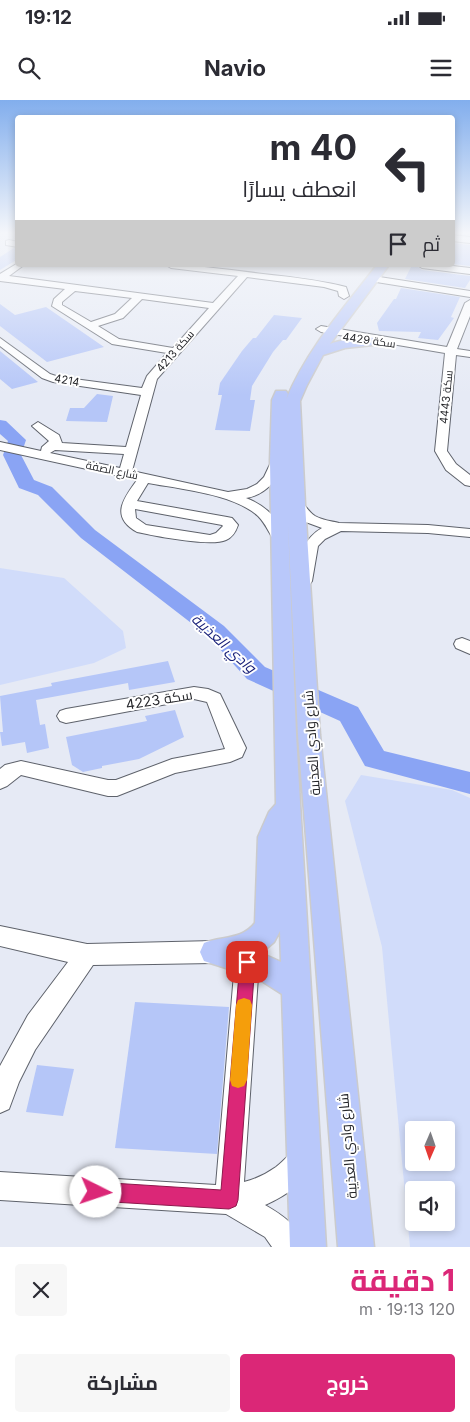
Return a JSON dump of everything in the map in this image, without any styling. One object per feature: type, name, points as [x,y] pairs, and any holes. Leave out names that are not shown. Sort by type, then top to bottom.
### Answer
[{"type":"main road","name":"شارع وادي العذيبة","points":[[349,288],[326,332],[320,352],[296,390],[293,401],[296,504],[292,592],[297,735],[356,1247]]},
{"type":"main road","name":"شارع وادي العذيبة","points":[[292,592],[280,538],[279,400],[283,389],[326,332],[348,314],[367,288]]},
{"type":"main road","points":[[348,314],[350,325],[368,338]]},
{"type":"main road","points":[[320,352],[368,338]]},
{"type":"main road","name":"شارع وادي العذيبة","points":[[297,735],[288,806],[308,1247]]},
{"type":"main road","points":[[214,952],[246,947],[254,944],[264,936],[269,925],[271,838],[278,819],[288,806]]},
{"type":"main road","points":[[214,952],[264,967],[297,987]]},
{"type":"street","points":[[72,288],[57,300],[56,304],[89,326],[116,342],[174,352]]},
{"type":"street","points":[[77,288],[214,306]]},
{"type":"street","name":"سكة 4213","points":[[125,473],[151,378],[232,288]]},
{"type":"street","points":[[337,288],[343,289],[344,296]]},
{"type":"street","points":[[428,288],[470,294]]},
{"type":"street","points":[[89,326],[119,316],[140,296]]},
{"type":"street","name":"سكة 4443","points":[[469,309],[451,351],[441,451],[451,467],[470,482]]},
{"type":"street","name":"سكة 4429","points":[[326,332],[470,354]]},
{"type":"street","name":"4214","points":[[0,341],[46,376],[56,380],[146,392]]},
{"type":"street","points":[[38,426],[55,438],[56,442],[53,446]]},
{"type":"street","name":"شارع الصفة","points":[[2,446],[249,503],[261,509],[275,526],[280,538]]},
{"type":"street","points":[[36,454],[53,446],[130,451]]},
{"type":"street","name":"شارع الصفة","points":[[224,496],[242,495],[260,490],[271,477],[278,461]]},
{"type":"street","points":[[128,504],[227,522],[231,525],[228,532],[221,537],[210,539],[133,526],[130,521],[128,504],[135,490],[145,478]]},
{"type":"street","points":[[296,504],[308,518],[323,524],[339,527],[428,529],[470,533]]},
{"type":"street","points":[[292,592],[313,540],[320,534],[339,527]]},
{"type":"street","name":"سكة 4223","points":[[0,781],[12,770],[21,768],[108,788],[117,788],[172,766],[230,755],[235,752],[236,748],[214,698],[201,693],[194,692],[66,716]]},
{"type":"street","points":[[0,936],[87,955],[214,952]]},
{"type":"street","points":[[0,1100],[7,1077],[34,1028],[87,955]]},
{"type":"street","points":[[229,1200],[247,962]]},
{"type":"street","points":[[0,1186],[229,1200],[264,1191],[287,1176],[304,1158]]},
{"type":"street","points":[[229,1200],[275,1227],[291,1247]]},
{"type":"shaded area","points":[[0,568],[64,578],[123,631],[126,648],[94,663],[0,685]]},
{"type":"shaded area","points":[[361,775],[452,790],[470,798],[470,1247],[410,1247],[409,1231],[455,1231],[455,1181],[405,1181],[405,1193],[382,947],[345,801]]},
{"type":"building","points":[[401,288],[460,297],[451,317],[454,318],[438,340],[418,338],[421,332],[379,331],[377,323],[394,299],[396,299]]},
{"type":"building","points":[[0,304],[15,315],[46,307],[104,347],[47,362],[0,326]]},
{"type":"building","points":[[274,315],[302,318],[286,340],[283,340],[273,352],[252,386],[250,400],[255,400],[250,431],[215,430],[222,395],[218,395],[220,383],[242,351],[253,338],[256,338]]},
{"type":"building","points":[[0,351],[38,382],[12,389],[0,379]]},
{"type":"building","points":[[97,394],[113,396],[107,422],[66,421],[70,408],[84,408]]},
{"type":"building","points":[[168,661],[175,682],[129,690],[128,683],[36,700],[40,725],[45,724],[49,748],[27,753],[25,742],[2,746],[0,732],[3,732],[0,696],[52,686],[51,683]]},
{"type":"building","points":[[175,710],[184,737],[139,759],[102,766],[102,768],[83,772],[72,765],[66,737],[147,721],[145,716]]},
{"type":"building","points":[[135,1002],[229,1007],[217,1154],[115,1148]]},
{"type":"building","points":[[37,1065],[74,1069],[63,1116],[26,1112]]},
{"type":"waterway","name":"وادي العذيبة","points":[[0,425],[17,440],[12,455],[26,484],[45,491],[88,534],[216,631],[256,673],[349,714],[375,759],[470,783]]},
{"type":"slow traffic","points":[[238,1080],[244,1005]]},
{"type":"route","points":[[96,1192],[229,1200],[247,962]]}]
